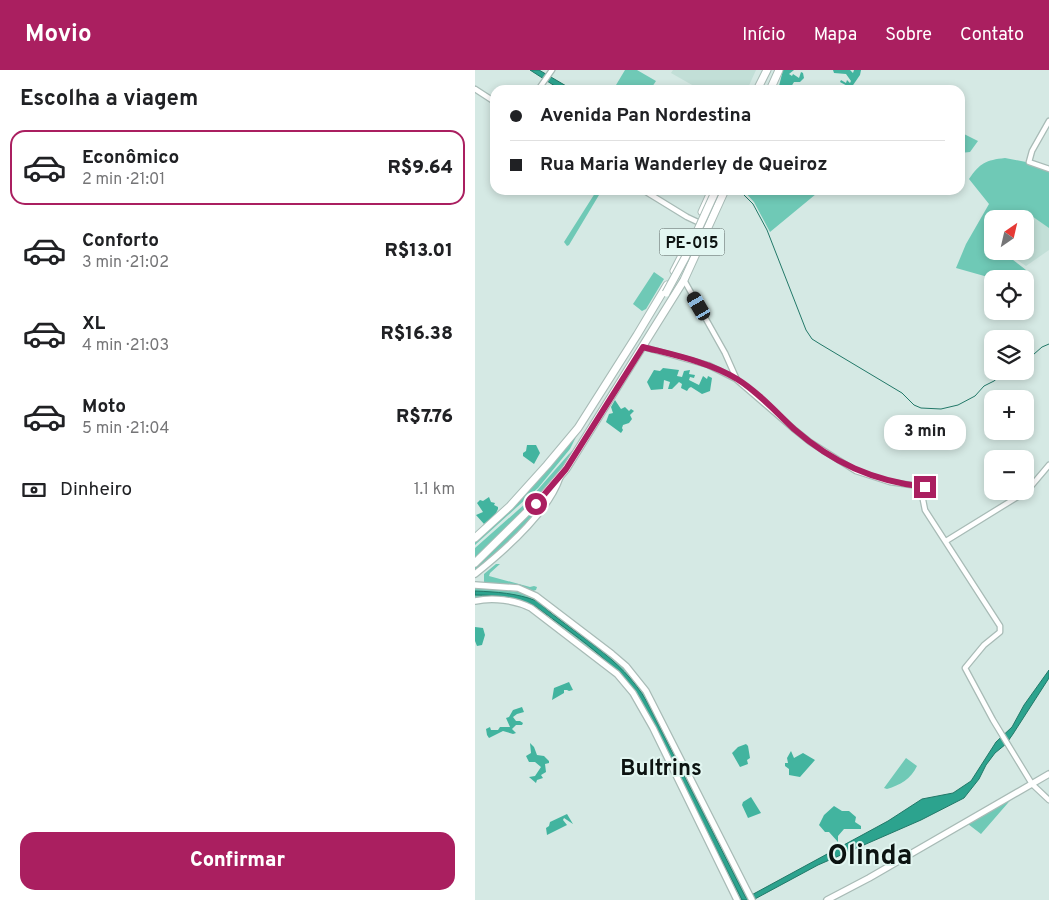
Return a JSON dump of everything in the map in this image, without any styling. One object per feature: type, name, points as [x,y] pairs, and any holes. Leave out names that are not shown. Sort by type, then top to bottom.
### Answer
[{"type":"highway","points":[[762,85],[769,70]]},
{"type":"highway","points":[[772,85],[779,70]]},
{"type":"highway","name":"PE-015","points":[[637,335],[673,273],[710,195]]},
{"type":"highway","name":"PE-015","points":[[475,538],[510,506],[570,437],[667,293],[714,195]]},
{"type":"highway","name":"PE-015","points":[[475,563],[561,476],[684,280],[723,195]]},
{"type":"highway","points":[[705,205],[709,211],[717,210]]},
{"type":"main road","points":[[561,476],[556,487],[520,535],[477,572],[476,583],[525,590],[539,605],[617,674],[633,693],[666,753],[737,900]]},
{"type":"main road","points":[[477,600],[539,605],[612,654],[631,671],[646,690],[750,898]]},
{"type":"main road","points":[[827,900],[869,878],[1049,774]]},
{"type":"street","points":[[541,85],[550,72]]},
{"type":"street","points":[[475,90],[490,99]]},
{"type":"street","points":[[1049,121],[1032,150],[1029,162],[1049,169]]},
{"type":"street","points":[[652,195],[709,227]]},
{"type":"street","points":[[684,280],[725,353],[737,380]]},
{"type":"street","points":[[643,347],[708,365],[737,380],[810,442],[845,465],[890,482],[925,487],[923,500],[925,510],[999,624],[1000,631],[986,643],[965,668],[1032,784],[1049,800]]},
{"type":"street","points":[[946,540],[1027,491],[1049,466]]},
{"type":"shaded area","points":[[530,70],[539,70],[564,85],[553,85]]},
{"type":"shaded area","points":[[625,70],[637,70],[656,81],[653,85],[616,85]]},
{"type":"shaded area","points":[[673,70],[756,70],[749,85],[692,85],[671,73]]},
{"type":"shaded area","points":[[783,70],[794,70],[789,74],[799,78],[801,72],[803,73],[804,78],[800,82],[794,82],[792,85],[779,85]]},
{"type":"shaded area","points":[[833,70],[850,70],[853,73],[854,70],[861,70],[853,85],[846,85],[840,82],[841,80],[846,83],[847,80],[850,83],[851,81],[846,74],[834,73]]},
{"type":"shaded area","points":[[965,134],[978,141],[970,152],[965,152]]},
{"type":"shaded area","points":[[1005,158],[1031,163],[1049,170],[1049,228],[1034,218],[1034,210],[986,210],[989,204],[969,179],[984,163]]},
{"type":"shaded area","points":[[594,195],[599,195],[569,245],[567,246],[564,242]]},
{"type":"shaded area","points":[[748,195],[815,195],[770,232],[754,202]]},
{"type":"shaded area","points":[[984,213],[984,260],[1013,260],[1026,270],[984,270],[984,276],[956,268],[966,244]]},
{"type":"shaded area","points":[[1034,217],[1049,227],[1049,250],[1026,266],[1017,260],[1034,260]]},
{"type":"shaded area","points":[[654,272],[664,279],[646,309],[642,311],[633,304]]},
{"type":"shaded area","points":[[663,368],[679,370],[677,376],[682,377],[684,371],[690,370],[689,374],[695,375],[694,378],[690,377],[689,380],[699,385],[703,376],[707,379],[708,376],[712,378],[710,391],[702,394],[691,387],[687,391],[681,388],[682,384],[679,382],[672,389],[668,389],[670,382],[664,380],[663,389],[651,390],[647,382],[654,370],[660,371]]},
{"type":"shaded area","points":[[615,400],[621,409],[625,407],[629,411],[631,409],[634,411],[630,415],[632,419],[629,423],[623,425],[621,433],[606,422],[609,414],[613,413],[611,407]]},
{"type":"shaded area","points":[[581,427],[570,449],[538,488],[475,545],[475,540]]},
{"type":"shaded area","points":[[583,440],[543,494],[475,558],[475,548],[526,503]]},
{"type":"shaded area","points":[[527,445],[536,445],[540,453],[534,464],[523,456]]},
{"type":"shaded area","points":[[559,479],[532,520],[475,573],[475,564]]},
{"type":"shaded area","points":[[489,497],[498,509],[495,515],[484,524],[476,515],[483,512],[477,503]]},
{"type":"shaded area","points":[[496,564],[500,564],[489,576],[530,587],[534,586],[537,587],[536,590],[533,591],[517,585],[484,583],[484,574]]},
{"type":"shaded area","points":[[475,587],[519,592],[540,601],[535,609],[497,598],[475,598]]},
{"type":"shaded area","points":[[475,591],[499,592],[537,601],[611,659],[637,686],[647,702],[746,898],[888,821],[922,799],[953,793],[971,781],[996,742],[1012,727],[1024,705],[1049,670],[1049,678],[1006,744],[995,753],[979,779],[964,798],[921,820],[818,865],[753,900],[742,900],[643,704],[621,675],[594,650],[535,606],[505,597],[475,595]]},
{"type":"shaded area","points":[[557,615],[624,666],[644,689],[750,900],[738,900],[634,692],[550,620]]},
{"type":"shaded area","points":[[475,627],[483,628],[485,635],[482,645],[477,646],[475,641]]},
{"type":"shaded area","points":[[569,682],[573,690],[564,690],[564,693],[552,700],[554,688]]},
{"type":"shaded area","points":[[522,707],[524,712],[513,717],[516,721],[523,723],[522,725],[516,725],[512,729],[516,733],[503,731],[489,738],[486,729],[490,727],[491,730],[498,730],[500,727],[510,727],[506,718],[509,717],[513,710]]},
{"type":"shaded area","points":[[530,743],[537,755],[544,756],[549,761],[549,763],[545,764],[546,772],[541,775],[543,778],[537,780],[536,783],[529,777],[535,776],[541,767],[535,762],[529,762],[526,756],[531,753]]},
{"type":"shaded area","points":[[746,744],[750,758],[747,760],[748,764],[740,767],[732,753],[738,747]]},
{"type":"shaded area","points":[[791,751],[794,758],[803,753],[815,760],[800,777],[789,775],[789,769],[785,766],[785,763],[788,763],[787,758]]},
{"type":"shaded area","points":[[906,758],[917,766],[915,771],[901,783],[887,789],[884,788]]},
{"type":"shaded area","points":[[1014,796],[981,834],[968,824]]},
{"type":"shaded area","points":[[751,797],[761,813],[748,818],[742,805],[743,802]]},
{"type":"shaded area","points":[[834,806],[842,811],[849,811],[856,817],[855,822],[861,826],[861,829],[844,829],[838,836],[838,842],[819,825],[824,815]]},
{"type":"shaded area","points":[[567,814],[573,824],[564,818],[563,820],[567,825],[547,835],[546,828],[550,822]]},
{"type":"waterway","points":[[744,195],[753,204],[767,230],[806,330],[812,339],[902,393],[914,405],[921,408],[941,409],[958,405],[975,396],[984,386],[995,380]]},
{"type":"waterway","points":[[1034,354],[1049,344]]},
{"type":"district","name":"Bultrins","points":[[661,767]]},
{"type":"district","name":"Olinda","points":[[870,854]]},
{"type":"route","points":[[536,504],[566,469],[643,347],[672,354],[720,370],[737,380],[810,442],[857,470],[890,482],[925,487]]}]
